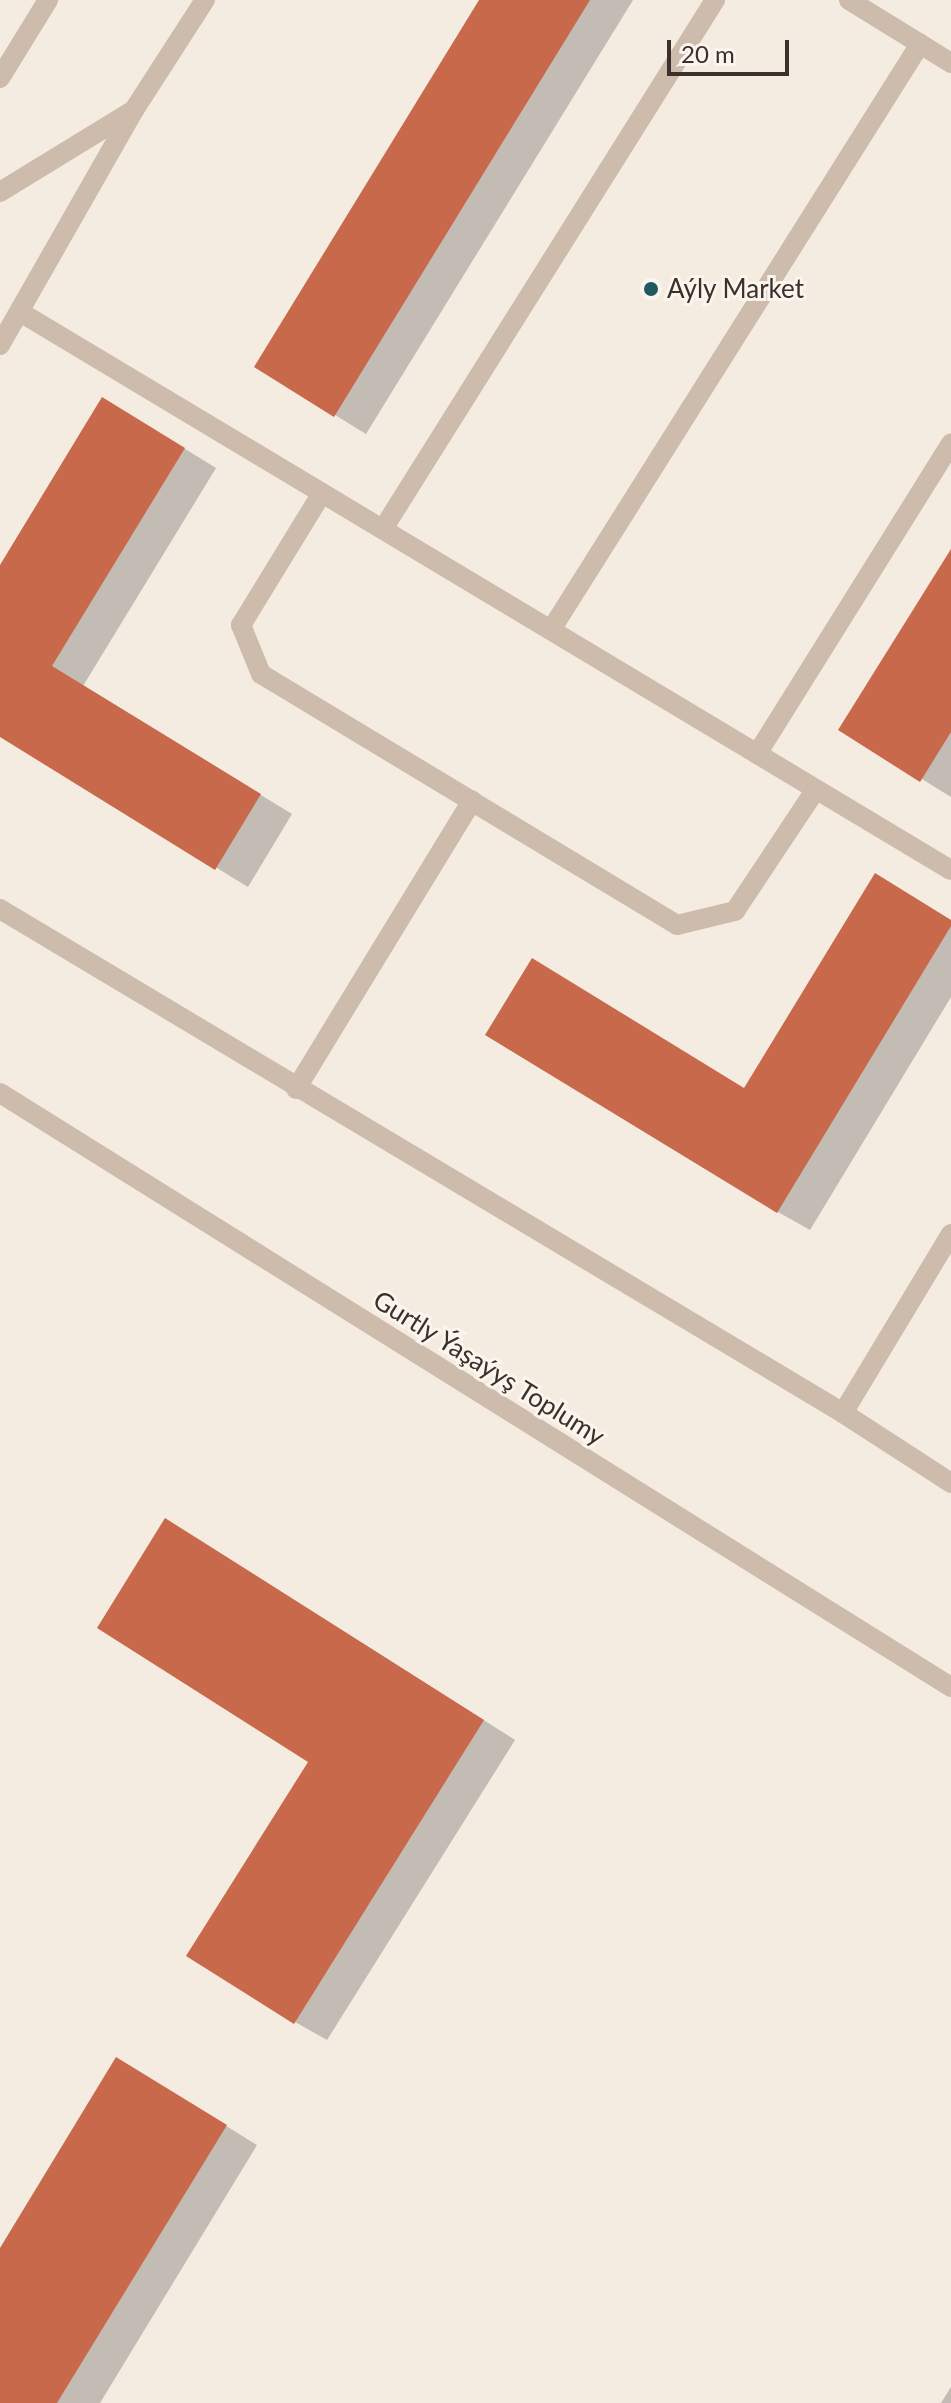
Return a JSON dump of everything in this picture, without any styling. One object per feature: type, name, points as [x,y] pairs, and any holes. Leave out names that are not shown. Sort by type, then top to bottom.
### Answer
[{"type":"street","points":[[0,78],[48,0]]},
{"type":"street","points":[[0,345],[134,110],[205,0]]},
{"type":"street","points":[[383,529],[715,0]]},
{"type":"street","points":[[849,0],[951,63]]},
{"type":"street","points":[[551,630],[920,44]]},
{"type":"street","points":[[0,192],[134,110]]},
{"type":"street","points":[[20,312],[951,870]]},
{"type":"street","points":[[757,754],[951,444]]},
{"type":"street","points":[[322,493],[241,625],[261,674],[677,925],[735,911],[816,789]]},
{"type":"street","points":[[296,1089],[472,801]]},
{"type":"street","points":[[0,909],[296,1089],[843,1413],[951,1483]]},
{"type":"street","name":"Gurtly Ýaşaýyş Toplumy","points":[[0,1093],[951,1687]]},
{"type":"street","points":[[843,1413],[951,1234]]},
{"type":"building","points":[[479,0],[590,0],[334,417],[254,367]]},
{"type":"building","points":[[102,397],[185,448],[52,666],[261,794],[215,870],[0,737],[0,565]]},
{"type":"building","points":[[951,549],[951,732],[920,782],[838,730]]},
{"type":"building","points":[[875,873],[951,920],[951,926],[777,1213],[485,1035],[532,958],[744,1088]]},
{"type":"building","points":[[165,1518],[484,1720],[294,2024],[186,1956],[308,1762],[97,1628]]},
{"type":"building","points":[[116,2057],[227,2125],[57,2403],[0,2403],[0,2248]]},
{"type":"place","name":"Aýly Market","points":[[651,289]]}]
